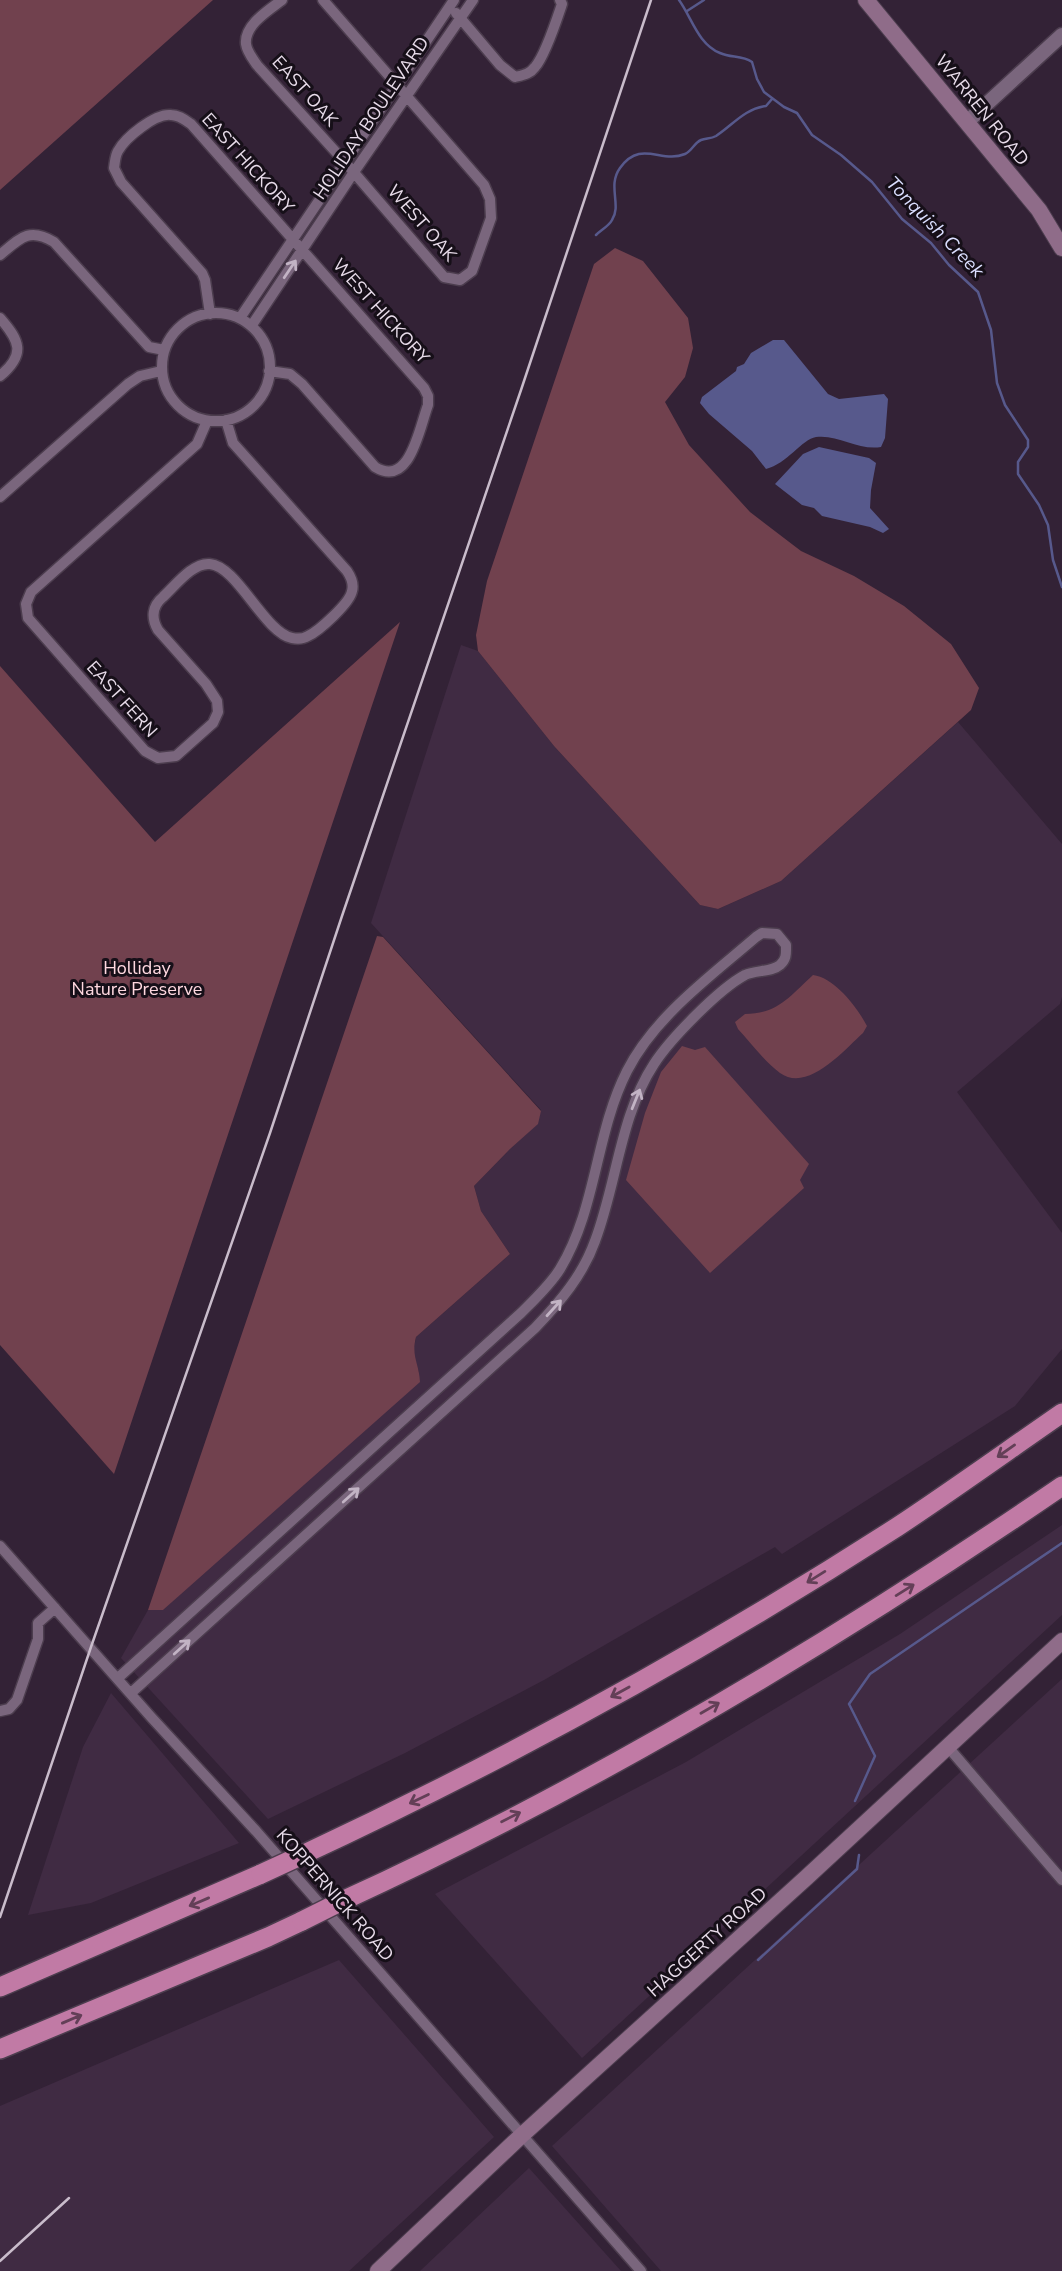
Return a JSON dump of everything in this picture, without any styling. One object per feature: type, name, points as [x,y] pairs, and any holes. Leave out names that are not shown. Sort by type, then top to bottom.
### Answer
[{"type":"highway","points":[[0,1987],[261,1874],[450,1783],[668,1665],[898,1526],[1062,1413]]},
{"type":"highway","points":[[5,2047],[268,1937],[574,1785],[741,1690],[912,1586],[1062,1486]]},
{"type":"main road","name":"WARREN ROAD","points":[[866,0],[1039,210],[1062,248]]},
{"type":"main road","name":"HAGGERTY ROAD","points":[[378,2271],[522,2135],[1062,1641]]},
{"type":"street","name":"EAST OAK","points":[[282,0],[252,26],[246,42],[248,50],[257,65],[354,172]]},
{"type":"street","points":[[323,0],[408,96]]},
{"type":"street","name":"HOLIDAY BOULEVARD","points":[[252,325],[473,0]]},
{"type":"street","points":[[450,2],[460,18],[500,65],[515,77],[528,74],[537,66],[562,4],[560,0]]},
{"type":"street","name":"HOLIDAY BOULEVARD","points":[[240,318],[450,2]]},
{"type":"street","points":[[967,122],[1062,35]]},
{"type":"street","name":"WEST OAK","points":[[354,172],[444,276],[460,280],[472,271],[491,218],[490,199],[484,185],[408,96]]},
{"type":"street","name":"EAST HICKORY","points":[[210,314],[202,273],[121,182],[114,167],[119,149],[148,122],[169,114],[191,124],[303,249]]},
{"type":"street","points":[[0,255],[22,236],[41,234],[54,242],[149,347],[164,350]]},
{"type":"street","name":"WEST HICKORY","points":[[269,371],[290,374],[303,384],[375,467],[388,472],[395,471],[407,462],[428,405],[424,387],[303,249]]},
{"type":"street","points":[[210,314],[240,318],[252,325],[264,342],[269,357],[266,386],[257,401],[242,414],[217,422],[207,421],[177,405],[166,388],[161,371],[164,350],[182,325],[196,317],[210,314]]},
{"type":"street","points":[[0,318],[17,341],[18,352],[9,368],[0,376]]},
{"type":"street","points":[[0,497],[128,384],[141,376],[161,371]]},
{"type":"street","name":"EAST FERN","points":[[207,421],[197,443],[31,592],[26,604],[28,618],[45,639],[145,751],[158,758],[172,758],[181,753],[212,723],[218,712],[215,696],[158,630],[153,619],[158,602],[195,568],[209,564],[223,568],[280,632],[293,638],[310,636],[346,603],[352,591],[352,580],[347,571],[233,443],[226,420]]},
{"type":"street","points":[[118,1678],[510,1323],[556,1275],[575,1239],[584,1214],[613,1104],[632,1062],[660,1024],[721,967],[762,933],[777,934],[786,945],[785,958],[781,964],[775,968],[754,971],[734,982],[675,1037],[648,1075],[631,1112],[595,1242],[578,1277],[551,1311],[131,1693]]},
{"type":"street","points":[[721,967],[734,982]]},
{"type":"street","points":[[584,1214],[602,1220]]},
{"type":"street","points":[[510,1323],[523,1338]]},
{"type":"street","points":[[382,1440],[395,1455]]},
{"type":"street","points":[[289,1524],[302,1538]]},
{"type":"street","name":"KOPPERNICK ROAD","points":[[0,1546],[256,1831],[641,2271]]},
{"type":"street","points":[[205,1600],[218,1614]]},
{"type":"street","points":[[0,1711],[9,1709],[17,1700],[38,1639],[38,1623],[55,1608]]},
{"type":"street","points":[[948,1747],[1062,1880]]},
{"type":"shaded area","points":[[461,645],[478,651],[554,746],[700,905],[718,909],[781,881],[958,722],[1062,844],[1060,1004],[957,1092],[1062,1233],[1062,1349],[1015,1406],[782,1554],[775,1547],[544,1680],[405,1753],[268,1819],[121,1658],[148,1610],[163,1610],[419,1372],[413,1353],[416,1337],[510,1254],[481,1211],[474,1186],[537,1124],[541,1110],[371,923]]},
{"type":"shaded area","points":[[1062,1525],[1062,1615],[582,2058],[435,1894],[686,1762],[900,1634]]},
{"type":"shaded area","points":[[1062,1679],[1062,2271],[661,2271],[552,2146]]},
{"type":"shaded area","points":[[111,1693],[239,1843],[91,1903],[28,1915],[83,1747]]},
{"type":"shaded area","points":[[339,1960],[494,2137],[349,2271],[0,2271],[0,2106]]},
{"type":"shaded area","points":[[529,2168],[621,2271],[420,2271]]},
{"type":"green space","points":[[0,0],[213,0],[0,190]]},
{"type":"green space","points":[[615,248],[643,261],[688,318],[693,348],[685,377],[665,402],[689,445],[750,512],[801,551],[854,576],[904,606],[951,644],[979,688],[971,710],[781,881],[718,909],[700,905],[554,746],[478,651],[476,635],[487,581],[594,264]]},
{"type":"green space","name":"Holliday Nature Preserve","points":[[400,622],[114,1474],[0,1345],[0,666],[155,842]]},
{"type":"green space","points":[[377,936],[383,937],[541,1111],[538,1124],[474,1186],[481,1211],[510,1254],[416,1337],[415,1355],[420,1382],[163,1610],[148,1610]]},
{"type":"green space","points":[[813,975],[837,987],[867,1026],[863,1033],[825,1067],[802,1078],[791,1078],[769,1063],[738,1029],[735,1022],[745,1014],[775,1007]]},
{"type":"green space","points":[[682,1046],[695,1050],[705,1047],[809,1164],[800,1180],[804,1188],[710,1273],[626,1180],[645,1113],[661,1072]]},
{"type":"water","points":[[773,340],[784,340],[828,394],[839,399],[884,394],[888,399],[885,438],[881,447],[865,447],[832,438],[816,437],[805,442],[781,462],[766,469],[752,451],[709,414],[700,403],[702,397],[744,364],[751,353]]},
{"type":"water","points":[[819,447],[869,458],[876,463],[870,508],[889,529],[883,533],[870,527],[822,516],[814,508],[802,505],[775,484],[803,454]]},
{"type":"waterway","name":"Tonquish Creek","points":[[679,0],[696,30],[712,49],[752,62],[764,92],[797,113],[812,135],[841,155],[872,182],[902,219],[931,243],[949,265],[978,292],[991,330],[997,383],[1005,405],[1028,440],[1028,447],[1018,462],[1018,474],[1039,505],[1048,525],[1053,560],[1062,587]]},
{"type":"waterway","points":[[687,11],[704,0]]},
{"type":"waterway","points":[[596,235],[609,224],[615,214],[616,175],[628,159],[643,153],[668,156],[685,154],[699,141],[716,136],[745,114],[766,106],[772,99]]},
{"type":"waterway","points":[[855,1801],[875,1756],[849,1704],[870,1674],[1062,1543]]},
{"type":"waterway","points":[[758,1960],[857,1869],[859,1855]]},
{"type":"railway","points":[[0,1917],[270,1133],[651,0]]},
{"type":"railway","points":[[0,2261],[69,2198]]}]
